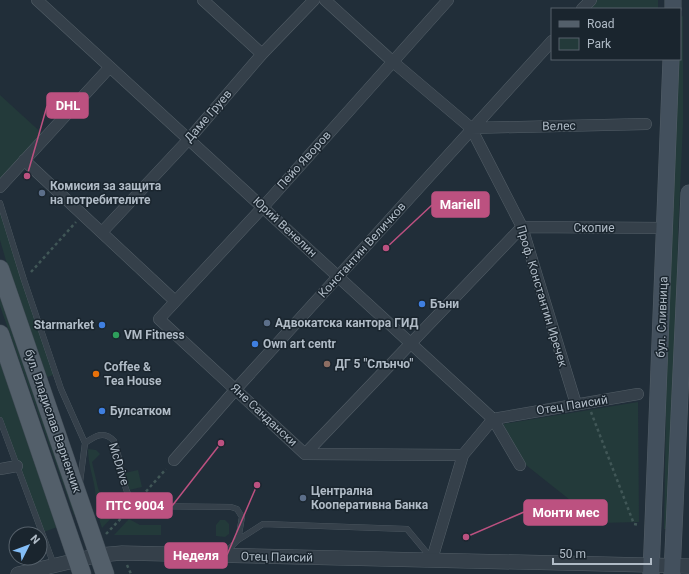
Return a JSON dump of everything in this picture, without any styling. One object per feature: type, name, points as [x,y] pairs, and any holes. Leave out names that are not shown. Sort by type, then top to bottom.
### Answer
[{"type":"main road","name":"бул. Сливница","points":[[651,569],[666,228],[671,60]]},
{"type":"main road","name":"бул. Сливница","points":[[672,570],[679,453],[689,193]]},
{"type":"main road","name":"бул. Владислав Варненчик","points":[[0,269],[79,493],[105,574]]},
{"type":"main road","name":"бул. Владислав Варненчик","points":[[0,334],[80,567]]},
{"type":"street","name":"Юрий Венелин","points":[[37,0],[493,419],[520,465]]},
{"type":"street","points":[[203,0],[262,54]]},
{"type":"street","name":"Даме Груев","points":[[102,232],[189,139],[262,54],[314,0]]},
{"type":"street","name":"Проф. Константин Иречек","points":[[325,0],[392,61],[471,128],[522,227],[582,404]]},
{"type":"street","name":"Пейо Яворов","points":[[159,319],[263,207],[448,0]]},
{"type":"street","points":[[583,8],[590,0]]},
{"type":"street","name":"Константин Величков","points":[[174,460],[471,128],[551,42]]},
{"type":"street","points":[[0,187],[110,67]]},
{"type":"street","name":"Велес","points":[[471,128],[646,124]]},
{"type":"street","points":[[24,160],[175,301]]},
{"type":"street","points":[[305,454],[522,227]]},
{"type":"street","name":"Скопие","points":[[522,227],[666,228]]},
{"type":"street","name":"Яне Сандански","points":[[159,319],[305,454],[463,456]]},
{"type":"street","name":"Отец Паисий","points":[[493,419],[638,394]]},
{"type":"street","points":[[432,559],[463,456],[493,419]]},
{"type":"street","points":[[0,469],[17,466]]},
{"type":"street","name":"Отец Паисий","points":[[18,574],[54,565],[80,567],[99,555],[122,553],[432,559],[672,570],[689,566]]},
{"type":"lane","points":[[0,202],[24,280],[61,389],[85,442],[79,493]]},
{"type":"lane","points":[[0,420],[54,565]]},
{"type":"lane","name":"McDrive","points":[[85,442],[102,434],[114,440],[128,495],[135,504],[141,506],[231,507],[237,509],[242,517],[238,540]]},
{"type":"lane","points":[[221,556],[238,540],[263,524],[407,529],[432,559]]},
{"type":"path","points":[[24,280],[83,215]]},
{"type":"path","points":[[582,404],[634,524]]},
{"type":"green space","points":[[591,0],[658,0],[658,8],[583,8]]},
{"type":"green space","points":[[683,16],[683,125],[678,233],[674,529],[664,529],[667,343],[677,60],[681,60],[681,17]]},
{"type":"green space","points":[[0,95],[46,137],[0,187]]},
{"type":"green space","points":[[0,203],[56,374],[45,378],[14,288],[0,240]]},
{"type":"green space","points":[[0,296],[78,513],[74,515],[0,306]]},
{"type":"green space","points":[[0,353],[60,526],[48,530],[48,526],[38,526],[0,420]]},
{"type":"green space","points":[[638,402],[639,522],[599,523],[526,465],[503,424]]},
{"type":"green space","points":[[88,449],[96,450],[100,454],[92,462],[98,488],[108,513],[109,514],[117,507],[119,510],[102,528],[98,514]]},
{"type":"green space","points":[[138,470],[142,487],[129,490],[125,473]]},
{"type":"green space","points":[[129,519],[140,525],[161,525],[161,535],[114,535]]},
{"type":"green space","points":[[220,520],[225,520],[229,524],[229,534],[225,537],[216,536],[216,525]]},
{"type":"place","name":"DHL","points":[[27,176]]},
{"type":"place","name":"Комисия за защита на потребителите","points":[[42,193]]},
{"type":"place","name":"Mariell","points":[[386,248]]},
{"type":"place","name":"Бъни","points":[[422,304]]},
{"type":"place","name":"Адвокатска кантора ГИД","points":[[267,323]]},
{"type":"place","name":"Starmarket","points":[[102,325]]},
{"type":"place","name":"VM Fitness","points":[[116,335]]},
{"type":"place","name":"Own art centr","points":[[255,344]]},
{"type":"place","name":"ДГ 5 \"Слънчо\"","points":[[327,364]]},
{"type":"place","name":"Coffee & Tea House","points":[[96,374]]},
{"type":"place","name":"Булсатком","points":[[102,411]]},
{"type":"place","name":"ПТС 9004","points":[[221,443]]},
{"type":"place","name":"Неделя","points":[[257,485]]},
{"type":"place","name":"Централна Кооперативна Банка","points":[[303,498]]},
{"type":"place","name":"Монти мес","points":[[466,537]]}]
